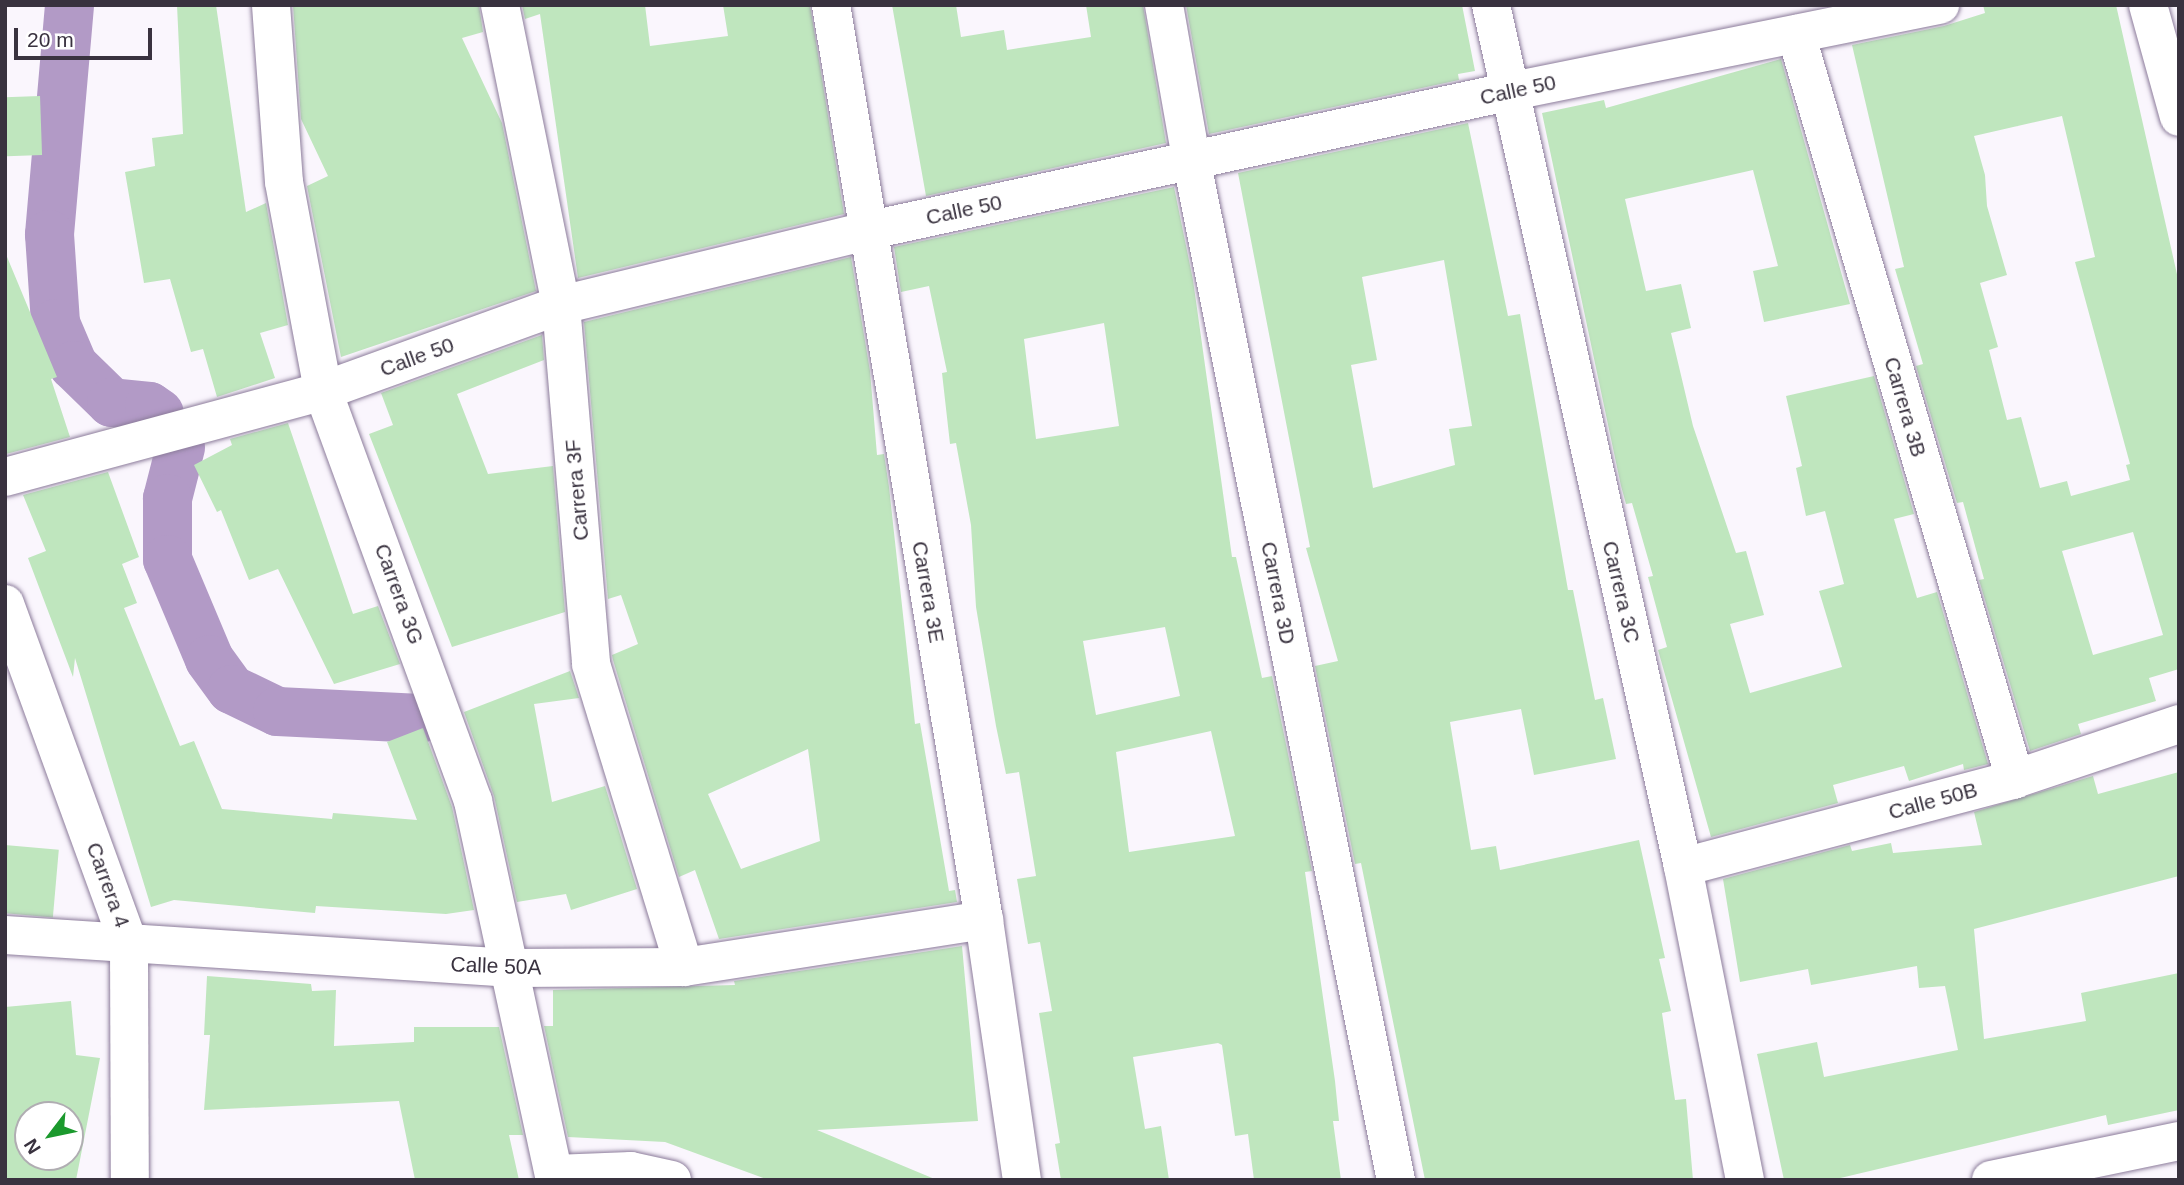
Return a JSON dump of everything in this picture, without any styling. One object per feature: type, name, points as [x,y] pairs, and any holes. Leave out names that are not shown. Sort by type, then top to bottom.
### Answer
[{"type":"street","name":"Carrera 3G","points":[[271,5],[284,182],[323,391],[473,801],[512,968],[555,1177]]},
{"type":"street","name":"Carrera 3F","points":[[500,5],[561,304],[591,664],[684,967]]},
{"type":"street","name":"Carrera 3E","points":[[831,5],[866,231],[984,920],[1022,1180]]},
{"type":"street","name":"Carrera 3D","points":[[1164,5],[1192,163],[1396,1180]]},
{"type":"street","name":"Carrera 3C","points":[[1490,5],[1507,92],[1684,867],[1745,1180]]},
{"type":"street","name":"Calle 50","points":[[5,477],[323,391],[561,304],[866,231],[1192,163],[1507,92],[1940,5]]},
{"type":"street","points":[[2148,5],[2179,117]]},
{"type":"street","name":"Carrera 3B","points":[[1796,34],[2015,779]]},
{"type":"street","name":"Carrera 4","points":[[5,604],[129,944],[130,1180]]},
{"type":"street","name":"Calle 50B","points":[[1684,867],[2015,779],[2179,724]]},
{"type":"street","name":"Calle 50A","points":[[5,935],[512,968],[684,967],[984,920]]},
{"type":"street","points":[[1991,1180],[2179,1140]]},
{"type":"street","points":[[555,1177],[631,1171],[672,1180]]},
{"type":"building","points":[[177,5],[216,5],[246,212],[266,203],[288,325],[260,333],[275,378],[217,397],[203,349],[191,352],[170,279],[144,283],[125,172],[155,166],[152,138],[183,134]]},
{"type":"building","points":[[293,5],[479,5],[483,32],[462,38],[502,123],[536,291],[341,357],[307,186],[328,176],[301,119]]},
{"type":"building","points":[[522,5],[645,5],[650,46],[728,36],[723,5],[810,5],[844,214],[578,278],[540,14],[525,19]]},
{"type":"building","points":[[892,5],[956,5],[961,37],[1004,30],[1007,50],[1091,37],[1086,5],[1143,5],[1166,143],[926,196]]},
{"type":"building","points":[[1186,5],[1462,5],[1475,71],[1458,74],[1459,80],[1209,134]]},
{"type":"building","points":[[1983,5],[2116,5],[2179,283],[2179,669],[2149,678],[2156,701],[2078,724],[2081,734],[2030,751],[1979,580],[1984,579],[1963,502],[1957,503],[1916,366],[1923,364],[1895,269],[1904,267],[1852,45],[1944,26],[1985,13]],"holes":[[[2062,116],[2095,257],[2075,262],[2130,464],[2126,465],[2130,480],[2071,496],[2067,481],[2040,488],[2021,417],[2007,420],[1989,350],[1998,347],[1980,283],[2007,275],[1987,206],[1985,175],[1974,136]],[[2133,532],[2163,635],[2093,655],[2062,551]]]},
{"type":"building","points":[[1781,59],[1850,304],[1764,322],[1753,271],[1778,266],[1753,170],[1625,199],[1646,291],[1681,284],[1691,328],[1671,333],[1693,426],[1736,553],[1746,551],[1764,615],[1730,624],[1750,693],[1842,667],[1819,591],[1844,584],[1825,511],[1806,516],[1796,468],[1802,466],[1786,396],[1874,376],[1914,514],[1894,519],[1917,598],[1937,592],[1988,764],[1964,770],[1963,764],[1909,781],[1904,766],[1833,785],[1838,803],[1711,837],[1658,650],[1667,647],[1648,577],[1653,576],[1632,503],[1626,504],[1621,486],[1542,113],[1604,100],[1606,108]]},
{"type":"building","points":[[40,96],[42,155],[7,156],[5,97]]},
{"type":"building","points":[[1468,123],[1508,316],[1520,314],[1568,590],[1573,590],[1595,700],[1603,698],[1616,759],[1534,775],[1521,709],[1450,722],[1471,850],[1496,846],[1500,870],[1639,840],[1665,958],[1659,959],[1671,1011],[1662,1013],[1675,1100],[1686,1099],[1693,1180],[1425,1180],[1361,863],[1355,864],[1315,666],[1338,661],[1306,548],[1310,547],[1238,173]],"holes":[[[1444,260],[1472,426],[1449,429],[1455,465],[1373,488],[1351,365],[1377,360],[1362,277]]]},
{"type":"building","points":[[1174,187],[1193,280],[1232,557],[1236,557],[1262,678],[1272,676],[1312,871],[1305,872],[1335,1081],[1339,1121],[1333,1121],[1341,1180],[1254,1180],[1248,1134],[1235,1136],[1222,1045],[1218,1043],[1133,1057],[1145,1129],[1161,1126],[1169,1180],[1061,1180],[1055,1144],[1060,1143],[1039,1013],[1052,1011],[1040,942],[1028,944],[1017,879],[1036,876],[1019,772],[1006,774],[996,726],[976,607],[971,525],[956,443],[950,444],[942,373],[947,372],[929,286],[901,292],[894,247]],"holes":[[[1104,323],[1119,426],[1036,439],[1024,339]],[[1165,627],[1180,696],[1096,715],[1083,641]],[[1211,731],[1235,836],[1129,852],[1116,752]]]},
{"type":"building","points":[[5,252],[57,377],[51,379],[70,437],[6,454]]},
{"type":"building","points":[[851,257],[870,371],[877,455],[884,454],[889,487],[915,724],[920,723],[949,891],[955,890],[957,902],[719,939],[695,870],[679,877],[612,655],[638,644],[621,595],[608,599],[584,322]],"holes":[[[808,749],[820,841],[741,869],[708,794]]]},
{"type":"building","points":[[542,335],[544,360],[457,394],[488,474],[553,466],[565,612],[452,647],[369,434],[393,425],[381,393]]},
{"type":"building","points":[[288,423],[353,614],[378,606],[400,664],[334,684],[278,569],[249,580],[221,510],[217,512],[194,465],[232,445],[230,439]]},
{"type":"building","points":[[108,472],[139,557],[122,564],[137,603],[124,608],[180,746],[194,741],[222,809],[332,819],[333,813],[417,820],[387,742],[423,728],[452,807],[474,910],[446,914],[316,906],[315,913],[174,900],[151,907],[75,658],[73,677],[28,558],[46,551],[23,495]]},
{"type":"building","points":[[570,671],[579,698],[534,704],[552,802],[605,786],[637,889],[571,910],[566,894],[517,902],[494,796],[464,712]]},
{"type":"building","points":[[2179,772],[2179,876],[1974,929],[1984,1039],[2086,1021],[2081,993],[2179,973],[2179,1110],[2108,1125],[2106,1115],[1832,1180],[1784,1180],[1757,1054],[1817,1042],[1824,1077],[1958,1050],[1945,986],[1919,988],[1917,966],[1811,985],[1808,969],[1740,982],[1723,879],[1850,845],[1852,851],[1891,843],[1893,853],[1982,845],[1974,812],[2093,776],[2098,794]]},
{"type":"building","points":[[5,845],[59,850],[53,917],[5,913]]},
{"type":"building","points":[[962,946],[978,1121],[817,1130],[937,1180],[769,1180],[665,1142],[568,1137],[544,1026],[553,1026],[553,990],[735,985],[734,981]]},
{"type":"building","points":[[207,976],[311,984],[312,991],[336,990],[334,1046],[414,1042],[414,1027],[499,1027],[523,1135],[509,1135],[519,1180],[415,1180],[399,1101],[204,1110],[210,1035],[204,1035]]},
{"type":"building","points":[[71,1001],[76,1055],[100,1058],[84,1139],[84,1101],[14,1101],[14,1171],[78,1171],[76,1180],[5,1180],[5,1007]]},
{"type":"waterway","points":[[69,5],[49,234],[55,323],[73,365],[111,402],[149,406],[159,413]]},
{"type":"waterway","points":[[180,447],[167,498],[167,559],[209,659],[231,689],[277,711],[420,718]]}]
